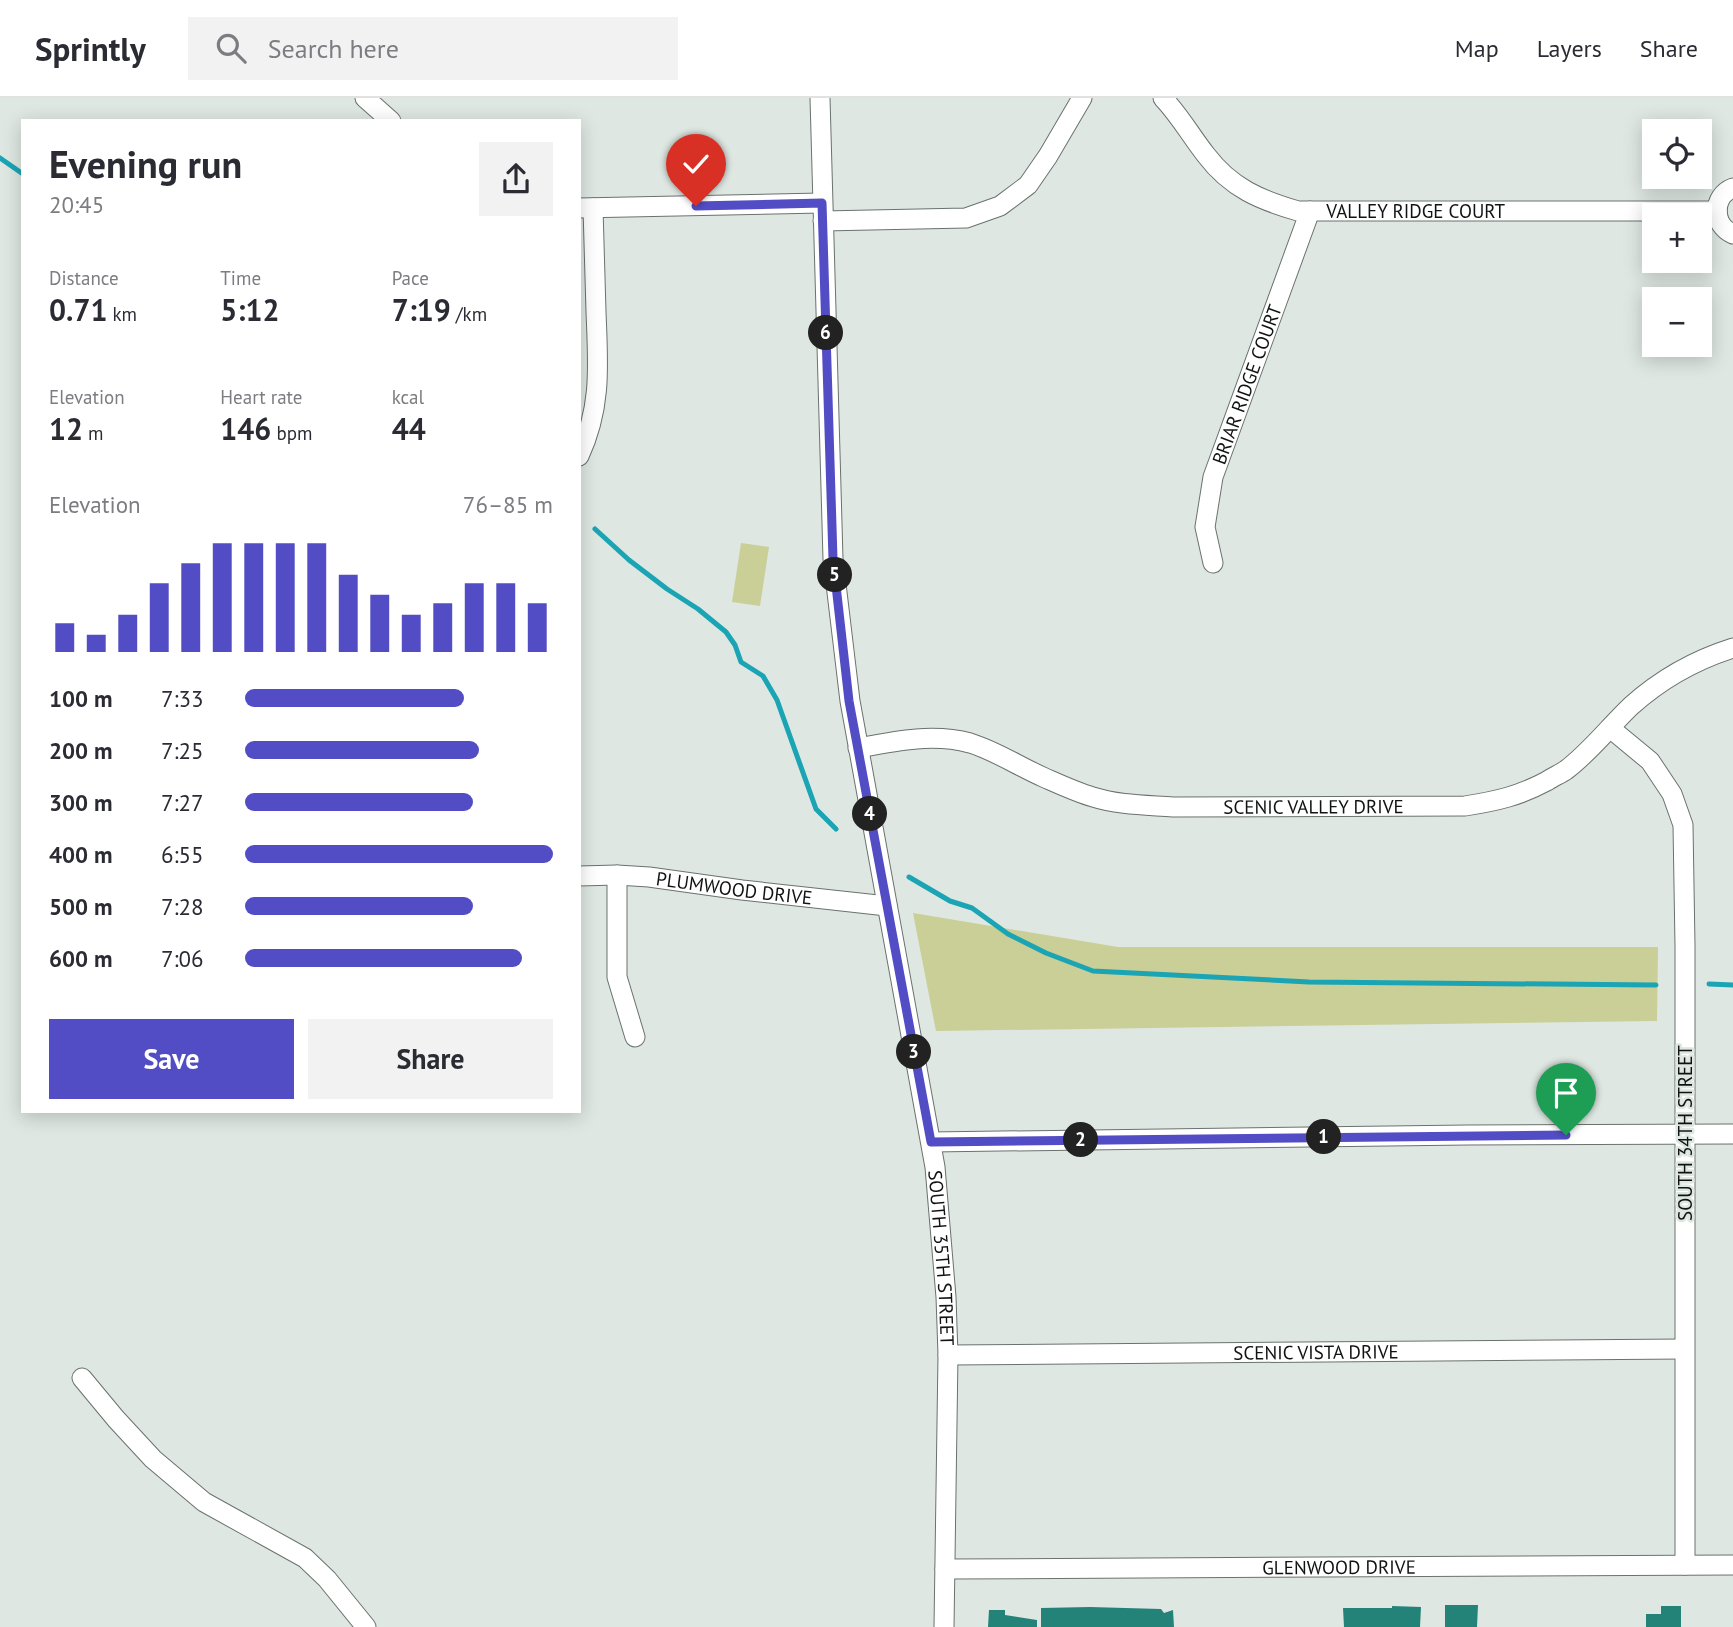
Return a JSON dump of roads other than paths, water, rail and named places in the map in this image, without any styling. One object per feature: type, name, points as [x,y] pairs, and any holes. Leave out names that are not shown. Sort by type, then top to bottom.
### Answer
[{"type":"street","points":[[365,98],[389,119]]},
{"type":"street","name":"SOUTH 35TH STREET","points":[[820,98],[833,559],[849,701],[935,1167],[946,1297],[948,1355],[944,1627]]},
{"type":"street","points":[[581,452],[594,413],[598,373],[586,208],[823,212],[966,218],[1000,206],[1028,185],[1082,98]]},
{"type":"street","name":"VALLEY RIDGE COURT","points":[[1163,98],[1178,114],[1206,156],[1227,177],[1253,195],[1298,211],[1717,211]]},
{"type":"street","points":[[1733,188],[1727,190],[1719,199],[1717,211],[1720,223],[1733,234]]},
{"type":"street","name":"BRIAR RIDGE COURT","points":[[1213,563],[1205,527],[1213,477],[1310,211]]},
{"type":"street","name":"SCENIC VALLEY DRIVE","points":[[858,748],[933,737],[968,742],[1001,754],[1040,776],[1093,797],[1126,804],[1172,807],[1465,806],[1497,801],[1528,790],[1565,771],[1657,684],[1709,656],[1733,648]]},
{"type":"street","name":"SOUTH 34TH STREET","points":[[1610,728],[1650,761],[1672,794],[1683,825],[1685,1565]]},
{"type":"street","points":[[617,875],[617,977],[635,1037]]},
{"type":"street","name":"PLUMWOOD DRIVE","points":[[581,876],[649,877],[887,906]]},
{"type":"street","points":[[931,1142],[1733,1134]]},
{"type":"street","name":"SCENIC VISTA DRIVE","points":[[948,1355],[1685,1349]]},
{"type":"street","points":[[82,1378],[153,1459],[204,1502],[305,1558],[327,1579],[366,1627]]},
{"type":"street","name":"GLENWOOD DRIVE","points":[[945,1569],[1733,1564]]},
{"type":"waterway","points":[[0,158],[21,173]]},
{"type":"waterway","points":[[595,529],[629,560],[726,632],[735,645],[741,662],[763,676],[777,700],[816,809],[836,829]]},
{"type":"waterway","points":[[909,877],[950,901],[972,908],[1008,934],[1046,953],[1093,971],[1309,982],[1656,985]]},
{"type":"waterway","points":[[1709,984],[1733,985]]}]
